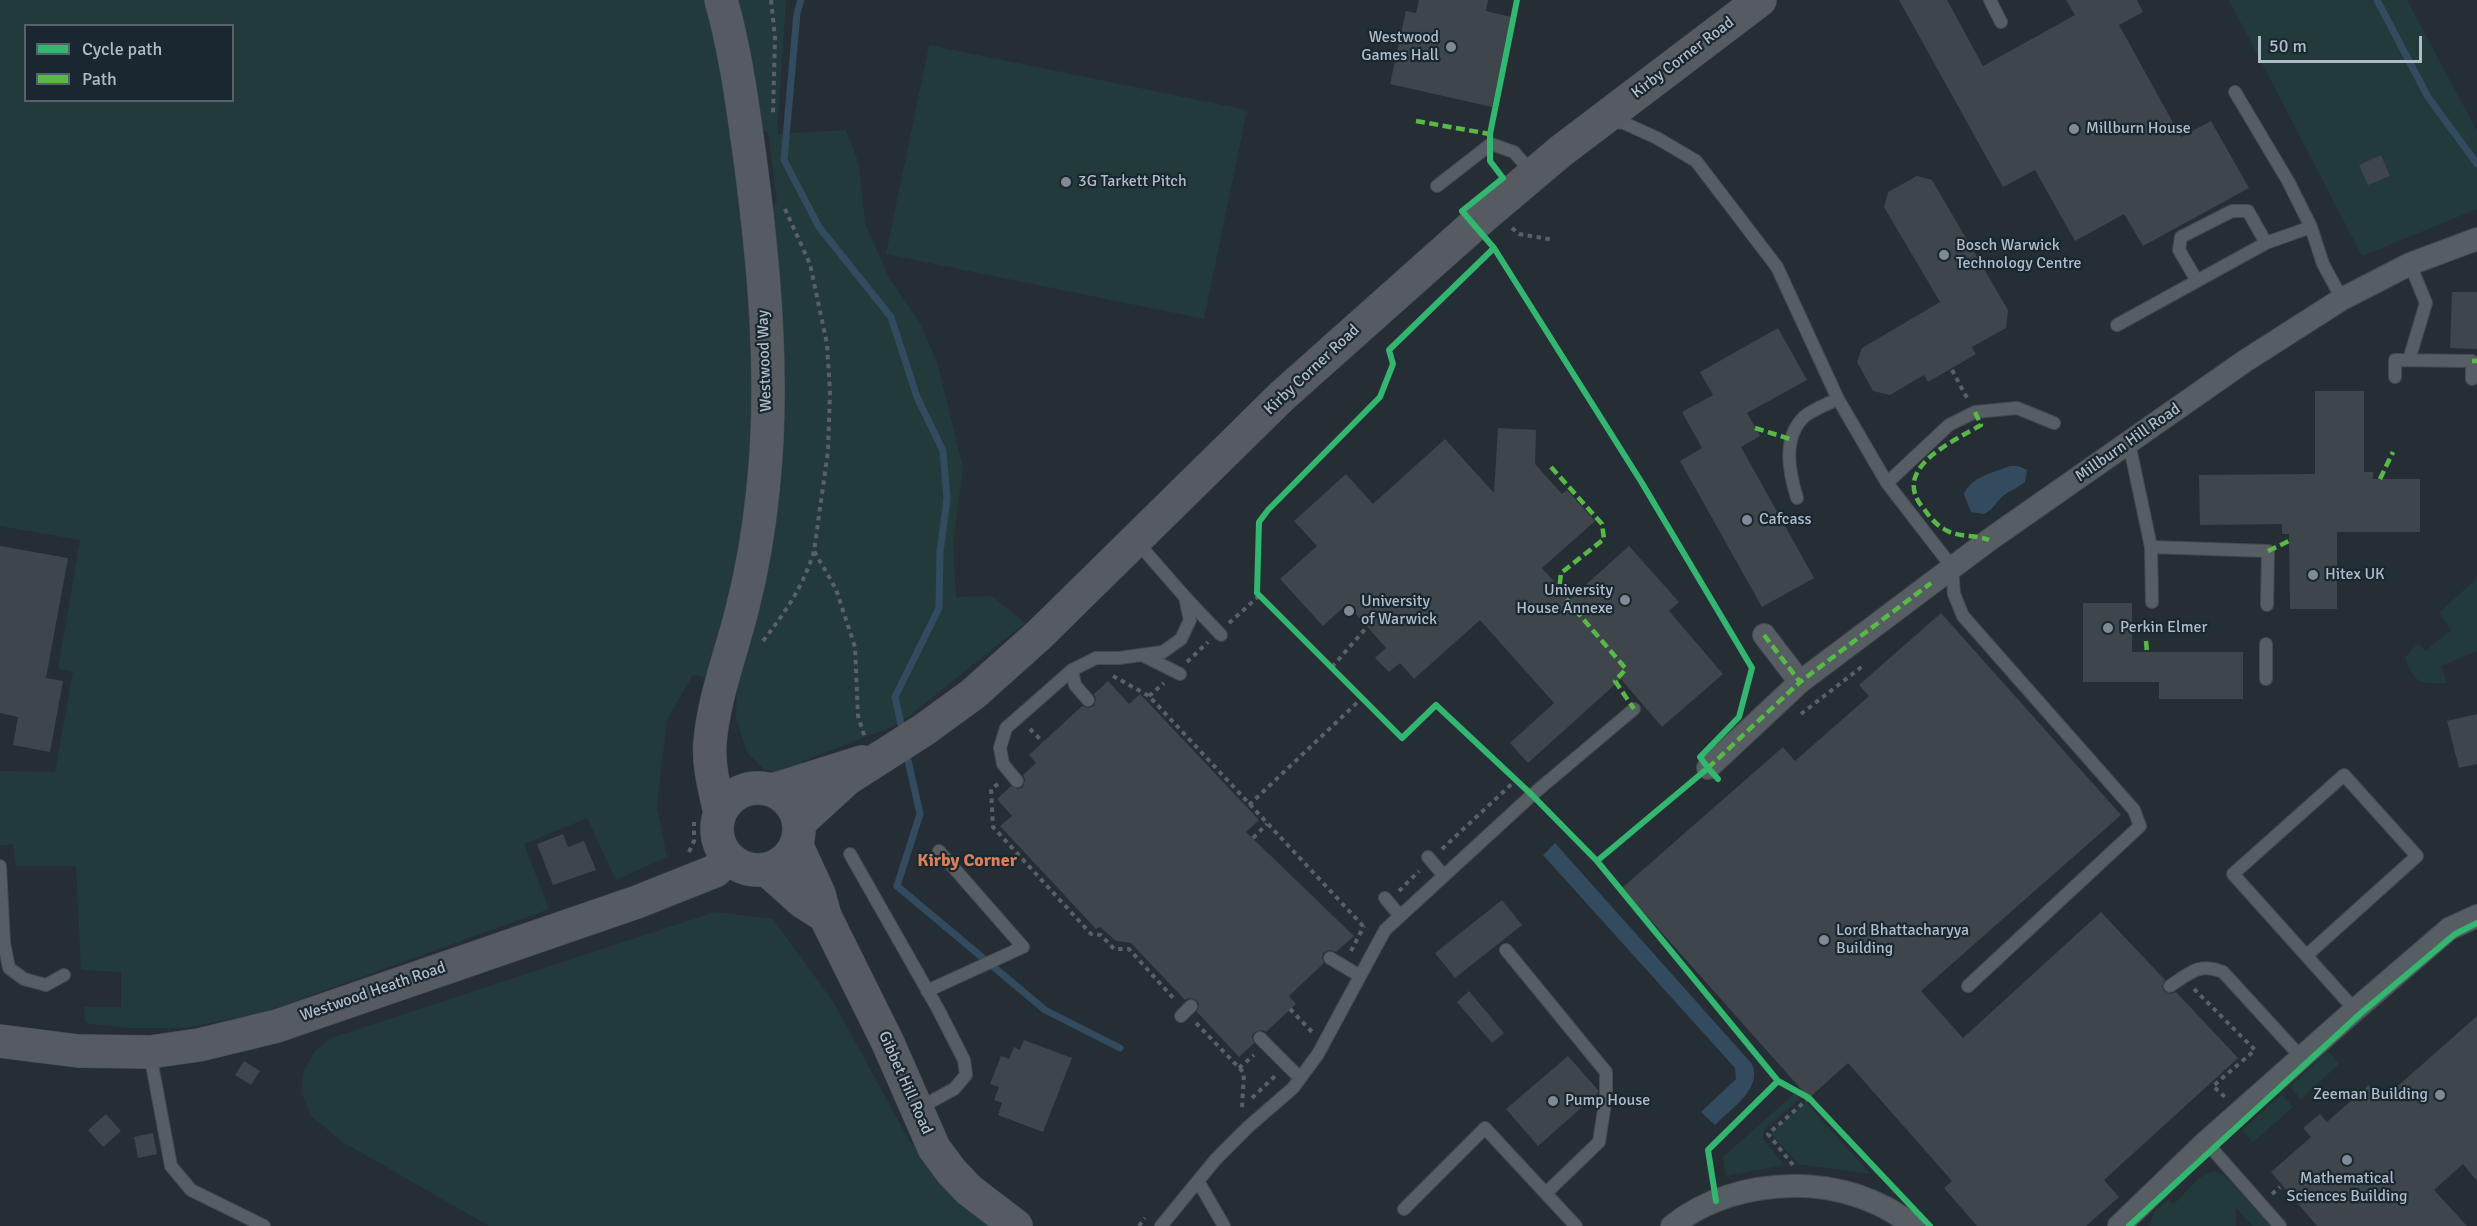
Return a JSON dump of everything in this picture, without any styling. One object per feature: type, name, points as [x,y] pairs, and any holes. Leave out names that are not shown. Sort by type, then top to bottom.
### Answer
[{"type":"street","name":"Westwood Way","points":[[720,813],[711,766],[710,742],[720,688],[742,610],[756,543],[767,437],[764,307],[754,197],[735,60],[721,0]]},
{"type":"street","name":"Kirby Corner Road","points":[[766,789],[877,751],[925,729],[973,694],[1039,635],[1282,396],[1484,230],[1533,174],[1760,0]]},
{"type":"street","name":"Millburn Hill Road","points":[[1708,768],[1800,682],[1952,567],[2245,361],[2342,299],[2410,264],[2477,240]]},
{"type":"street","points":[[1764,635],[1800,682]]},
{"type":"street","name":"Westwood Way","points":[[714,720],[720,745],[728,762],[739,776],[766,789]]},
{"type":"street","name":"Kirby Corner Road","points":[[798,833],[847,779],[877,751]]},
{"type":"street","points":[[750,788],[766,789],[784,796],[794,809],[798,833],[781,864],[766,869],[752,870],[728,858],[720,846],[717,833],[720,813],[723,806],[735,794],[750,788]]},
{"type":"street","name":"Gibbet Hill Road","points":[[798,833],[825,916],[918,1108],[934,1148],[969,1190],[1016,1226]]},
{"type":"street","name":"Westwood Heath Road","points":[[0,1041],[78,1051],[150,1052],[199,1045],[278,1026],[637,902],[715,871],[728,858]]},
{"type":"street","points":[[766,869],[803,902],[825,916]]},
{"type":"street","points":[[2122,1225],[2206,1142],[2301,1057],[2449,929],[2477,916]]},
{"type":"street","points":[[1672,1226],[1692,1212],[1716,1201],[1758,1190],[1792,1187],[1814,1187],[1861,1196],[1885,1207],[1913,1226]]},
{"type":"lane","points":[[1990,0],[2001,22]]},
{"type":"lane","points":[[2235,93],[2288,181],[2311,227],[2323,264],[2342,299]]},
{"type":"lane","points":[[1602,119],[1624,123],[1696,161],[1724,196],[1777,267],[1838,399],[1887,483],[1952,567],[1954,594],[1963,616],[2134,810],[2140,826],[1968,986]]},
{"type":"lane","points":[[1437,186],[1491,144],[1514,152],[1533,174]]},
{"type":"lane","points":[[2197,281],[2179,250],[2181,237],[2232,211],[2248,211],[2266,243]]},
{"type":"lane","points":[[2117,325],[2266,243],[2311,227]]},
{"type":"lane","points":[[2409,360],[2426,303],[2410,264]]},
{"type":"lane","points":[[2395,377],[2395,360],[2409,360],[2472,361],[2472,378]]},
{"type":"lane","points":[[1797,498],[1789,462],[1790,439],[1804,417],[1838,399]]},
{"type":"lane","points":[[1887,483],[1949,425],[1975,412],[2017,408],[2054,423]]},
{"type":"lane","points":[[2129,443],[2151,547],[2152,602]]},
{"type":"lane","points":[[1136,541],[1220,634]]},
{"type":"lane","points":[[2151,547],[2268,550],[2267,605]]},
{"type":"lane","points":[[1014,777],[1003,764],[1000,748],[1006,728],[1072,670],[1096,658],[1119,658],[1163,652],[1181,639],[1190,620],[1185,597]]},
{"type":"lane","points":[[2266,644],[2266,679]]},
{"type":"lane","points":[[1142,655],[1178,673]]},
{"type":"lane","points":[[1072,670],[1075,685],[1084,695]]},
{"type":"lane","points":[[1161,1226],[1216,1159],[1248,1127],[1293,1088],[1318,1054],[1385,930],[1532,795],[1634,709]]},
{"type":"lane","points":[[2307,955],[2417,856],[2344,775],[2233,874],[2355,1010]]},
{"type":"lane","points":[[927,991],[1023,947],[939,851]]},
{"type":"lane","points":[[850,854],[960,1051],[966,1075],[954,1089],[918,1108]]},
{"type":"lane","points":[[1428,857],[1444,876]]},
{"type":"lane","points":[[0,866],[4,943],[9,968],[24,979],[46,985],[64,975]]},
{"type":"lane","points":[[1386,898],[1400,916]]},
{"type":"lane","points":[[1506,950],[1606,1072],[1606,1097],[1599,1142],[1546,1193]]},
{"type":"lane","points":[[1330,958],[1360,976]]},
{"type":"lane","points":[[2170,986],[2199,968],[2212,968],[2223,972],[2301,1057]]},
{"type":"lane","points":[[1260,1038],[1300,1078]]},
{"type":"lane","points":[[150,1052],[171,1166],[191,1190],[264,1226]]},
{"type":"lane","points":[[1404,1209],[1485,1128],[1576,1226]]},
{"type":"lane","points":[[2206,1142],[2280,1226]]},
{"type":"lane","points":[[1198,1181],[1224,1226]]},
{"type":"path","points":[[771,0],[776,74],[772,121]]},
{"type":"path","points":[[1491,144],[1490,134],[1517,0]]},
{"type":"path","points":[[781,200],[810,264],[827,344],[830,392],[828,451],[814,550],[836,590],[855,647],[858,716],[877,751]]},
{"type":"path","points":[[1532,795],[1436,705],[1402,738],[1257,593],[1256,573],[1259,522],[1268,510],[1380,398],[1393,364],[1389,350],[1484,230],[1504,222],[1519,234],[1554,240]]},
{"type":"path","points":[[1484,230],[1500,258]]},
{"type":"path","points":[[1952,370],[1975,412]]},
{"type":"path","points":[[1149,696],[1178,673],[1260,595]]},
{"type":"path","points":[[1332,667],[1367,627]]},
{"type":"path","points":[[1084,695],[1094,677],[1111,675],[1149,696],[1364,927],[1343,966]]},
{"type":"path","points":[[1249,805],[1362,698]]},
{"type":"path","points":[[1021,732],[1035,720]]},
{"type":"path","points":[[1027,726],[1043,742]]},
{"type":"path","points":[[1014,777],[991,789],[993,827],[1091,934],[1103,933],[1114,950],[1129,950],[1244,1073],[1242,1108]]},
{"type":"path","points":[[1253,838],[1267,824]]},
{"type":"path","points":[[2183,978],[2255,1050],[2213,1086],[2228,1100]]},
{"type":"path","points":[[1290,1009],[1314,1034]]},
{"type":"path","points":[[1234,1116],[1310,1043],[1318,1024]]},
{"type":"path","points":[[1239,1068],[1255,1054],[1261,1060]]},
{"type":"path","points":[[1268,1074],[1268,1082]]},
{"type":"path","points":[[1798,1092],[1817,1106]]},
{"type":"path","points":[[1794,1166],[1768,1134],[1809,1098]]},
{"type":"path","points":[[1139,1226],[1146,1217]]},
{"type":"green space","points":[[0,0],[710,0],[734,123],[756,350],[750,510],[708,678],[693,675],[667,719],[657,806],[667,857],[616,880],[587,818],[524,844],[549,909],[262,1013],[184,1028],[128,1028],[85,1023],[84,1007],[121,1007],[121,972],[81,970],[76,866],[16,866],[13,844],[0,846],[0,771],[55,772],[73,672],[58,669],[80,540],[0,526]]},
{"type":"green space","points":[[734,0],[786,0],[777,134],[846,130],[859,164],[865,223],[889,278],[920,323],[938,365],[963,468],[953,542],[956,597],[992,596],[1025,623],[908,717],[891,727],[801,762],[801,769],[778,773],[764,769],[747,752],[736,718],[771,208],[777,202],[768,132],[759,130]]},
{"type":"green space","points":[[2229,0],[2407,0],[2477,131],[2477,209],[2362,256]]},
{"type":"green space","name":"3G Tarkett Pitch","points":[[929,45],[1247,110],[1204,319],[886,254]]},
{"type":"green space","points":[[2477,578],[2477,651],[2441,666],[2447,683],[2420,681],[2415,678],[2405,658],[2418,643],[2425,651],[2451,630],[2439,613]]},
{"type":"green space","points":[[715,912],[773,919],[834,1003],[910,1142],[988,1226],[489,1226],[341,1141],[311,1116],[301,1092],[304,1070],[316,1050],[331,1038]]},
{"type":"green space","points":[[2328,1051],[2339,1064],[2301,1099],[2290,1087]]},
{"type":"green space","points":[[1795,1093],[1800,1099],[1764,1129],[1763,1139],[1784,1165],[1726,1176],[1723,1157]]},
{"type":"green space","points":[[2282,1094],[2293,1107],[2253,1142],[2242,1130]]},
{"type":"green space","points":[[1806,1102],[1870,1174],[1798,1164],[1771,1133]]},
{"type":"green space","points":[[2214,1171],[2224,1175],[2271,1226],[2253,1226],[2236,1208],[2236,1226],[2149,1226],[2155,1211],[2168,1200],[2173,1205],[2199,1178]]},
{"type":"water","points":[[2010,466],[2018,466],[2027,470],[2025,482],[2003,496],[1984,514],[1971,512],[1964,494],[1972,483]]},
{"type":"water","points":[[1555,843],[1752,1064],[1753,1082],[1749,1090],[1715,1125],[1701,1112],[1736,1079],[1735,1068],[1543,855]]},
{"type":"building","name":"Westwood Games Hall","points":[[1419,0],[1488,0],[1486,11],[1511,17],[1492,107],[1390,84],[1406,11],[1416,13]]},
{"type":"building","name":"Millburn House","points":[[1899,0],[1947,0],[1983,66],[2075,15],[2066,0],[2137,0],[2143,12],[2119,25],[2181,137],[2211,121],[2249,188],[2143,246],[2124,214],[2075,241],[2035,170],[2003,187]]},
{"type":"building","points":[[2381,155],[2390,176],[2368,185],[2359,165]]},
{"type":"building","name":"Bosch Warwick Technology Centre","points":[[1917,176],[1932,180],[2008,310],[2006,328],[1972,347],[1976,354],[1928,382],[1924,375],[1890,395],[1873,391],[1857,362],[1862,348],[1940,302],[1884,207],[1888,192]]},
{"type":"building","points":[[2452,292],[2477,292],[2477,349],[2450,348]]},
{"type":"building","name":"Cafcass","points":[[1778,328],[1807,380],[1747,413],[1760,436],[1741,447],[1814,578],[1762,607],[1680,461],[1702,448],[1682,412],[1713,395],[1700,372]]},
{"type":"building","points":[[2315,391],[2364,391],[2364,472],[2373,472],[2373,479],[2420,479],[2420,532],[2337,532],[2337,609],[2290,609],[2289,534],[2282,534],[2282,524],[2200,525],[2199,475],[2315,474]]},
{"type":"building","points":[[1498,428],[1536,430],[1535,464],[1562,494],[1567,490],[1595,521],[1542,568],[1570,599],[1629,546],[1679,602],[1669,611],[1723,674],[1662,727],[1621,679],[1528,763],[1510,743],[1554,703],[1480,620],[1414,679],[1400,663],[1389,672],[1375,658],[1386,648],[1347,604],[1323,626],[1280,579],[1317,546],[1294,521],[1346,474],[1373,504],[1445,439],[1494,493]]},
{"type":"building","points":[[0,546],[68,558],[46,678],[63,681],[50,752],[13,745],[18,717],[0,713]]},
{"type":"building","name":"Perkin Elmer","points":[[2083,603],[2132,603],[2132,652],[2243,652],[2243,699],[2159,699],[2159,682],[2083,682]]},
{"type":"building","name":"Lord Bhattacharyya Building","points":[[1941,613],[2121,815],[1921,991],[1963,1038],[2101,912],[2165,980],[2162,986],[2164,991],[2170,994],[2176,992],[2238,1058],[2104,1180],[2119,1197],[2086,1226],[1977,1226],[1944,1188],[1952,1181],[1848,1063],[1809,1098],[1622,888],[1783,747],[1795,761],[1869,696],[1859,685]]},
{"type":"building","points":[[1108,681],[1129,704],[1140,694],[1259,820],[1246,832],[1354,936],[1336,952],[1330,950],[1323,953],[1324,963],[1289,996],[1296,1004],[1266,1032],[1262,1030],[1255,1032],[1252,1036],[1254,1043],[1239,1057],[1197,1012],[1199,1004],[1196,1000],[1189,998],[1185,1000],[1131,943],[1116,941],[1100,927],[1096,929],[1000,826],[1012,816],[997,799],[1011,786],[1018,789],[1023,787],[1025,780],[1023,775],[1036,763],[1029,755],[1082,706],[1089,708],[1094,706],[1096,699],[1094,694]]},
{"type":"building","points":[[2477,714],[2477,764],[2459,768],[2447,721]]},
{"type":"building","points":[[563,834],[568,847],[584,841],[596,870],[553,885],[537,844]]},
{"type":"building","points":[[1502,900],[1522,925],[1455,978],[1435,953]]},
{"type":"building","points":[[1469,991],[1504,1033],[1492,1043],[1457,1002]]},
{"type":"building","points":[[2477,1016],[2477,1181],[2463,1164],[2434,1190],[2467,1226],[2317,1226],[2271,1172],[2311,1137],[2303,1128],[2320,1114],[2327,1122],[2369,1085],[2382,1100]]},
{"type":"building","points":[[1024,1040],[1072,1058],[1043,1132],[998,1115],[1002,1103],[994,1100],[999,1087],[990,1084],[1001,1056],[1009,1059],[1014,1047],[1020,1050]]},
{"type":"building","name":"Pump House","points":[[1568,1056],[1598,1090],[1598,1093],[1538,1146],[1506,1109]]},
{"type":"building","points":[[244,1061],[260,1071],[251,1085],[235,1075]]},
{"type":"building","points":[[106,1114],[121,1131],[103,1147],[88,1130]]},
{"type":"building","points":[[153,1133],[157,1154],[138,1158],[134,1137]]},
{"type":"waterway","points":[[801,0],[797,13],[784,160],[819,227],[891,317],[917,397],[943,451],[947,499],[940,552],[939,608],[895,697],[903,734]]},
{"type":"waterway","points":[[2377,0],[2428,97],[2477,164]]},
{"type":"waterway","points":[[906,751],[920,814],[897,886],[1045,1010],[1120,1048]]},
{"type":"marked path","points":[[1416,121],[1490,134]]},
{"type":"marked path","points":[[2472,361],[2477,361]]},
{"type":"marked path","points":[[1975,412],[1981,425],[1928,458],[1919,469],[1914,481],[1915,495],[1935,523],[1949,532],[1989,540]]},
{"type":"marked path","points":[[1755,428],[1790,439]]},
{"type":"marked path","points":[[2380,479],[2393,452]]},
{"type":"marked path","points":[[1551,467],[1602,524],[1604,539],[1561,573],[1559,591],[1626,669],[1615,681],[1634,709]]},
{"type":"marked path","points":[[2268,551],[2289,541]]},
{"type":"marked path","points":[[1764,635],[1800,682],[1931,583]]},
{"type":"marked path","points":[[2146,641],[2147,652]]},
{"type":"marked path","points":[[1708,768],[1800,682]]},
{"type":"cycle path","points":[[1517,0],[1490,134],[1490,161],[1503,178],[1462,211],[1494,248],[1642,483],[1752,668],[1739,717],[1700,757],[1708,768]]},
{"type":"cycle path","points":[[1494,248],[1389,350],[1393,364],[1380,397],[1268,510],[1259,522],[1257,593],[1402,738],[1436,705],[1532,795],[1597,861],[1778,1081],[1809,1098],[1930,1226]]},
{"type":"cycle path","points":[[1597,861],[1708,768],[1718,779]]},
{"type":"cycle path","points":[[2129,1226],[2361,1013],[2455,934],[2477,923]]},
{"type":"cycle path","points":[[1716,1201],[1708,1150],[1778,1081]]},
{"type":"place","name":"Westwood Games Hall","points":[[1451,47]]},
{"type":"place","name":"Millburn House","points":[[2074,129]]},
{"type":"place","name":"3G Tarkett Pitch","points":[[1066,182]]},
{"type":"place","name":"Bosch Warwick Technology Centre","points":[[1944,255]]},
{"type":"place","name":"Cafcass","points":[[1747,520]]},
{"type":"place","name":"Hitex UK","points":[[2313,575]]},
{"type":"place","name":"University House Annexe","points":[[1625,600]]},
{"type":"place","name":"University of Warwick","points":[[1349,611]]},
{"type":"place","name":"Perkin Elmer","points":[[2108,628]]},
{"type":"place","name":"Lord Bhattacharyya Building","points":[[1824,940]]},
{"type":"place","name":"Zeeman Building","points":[[2440,1095]]},
{"type":"place","name":"Pump House","points":[[1553,1101]]},
{"type":"place","name":"Mathematical Sciences Building","points":[[2347,1160]]},
{"type":"district","name":"Kirby Corner","points":[[967,861]]}]
